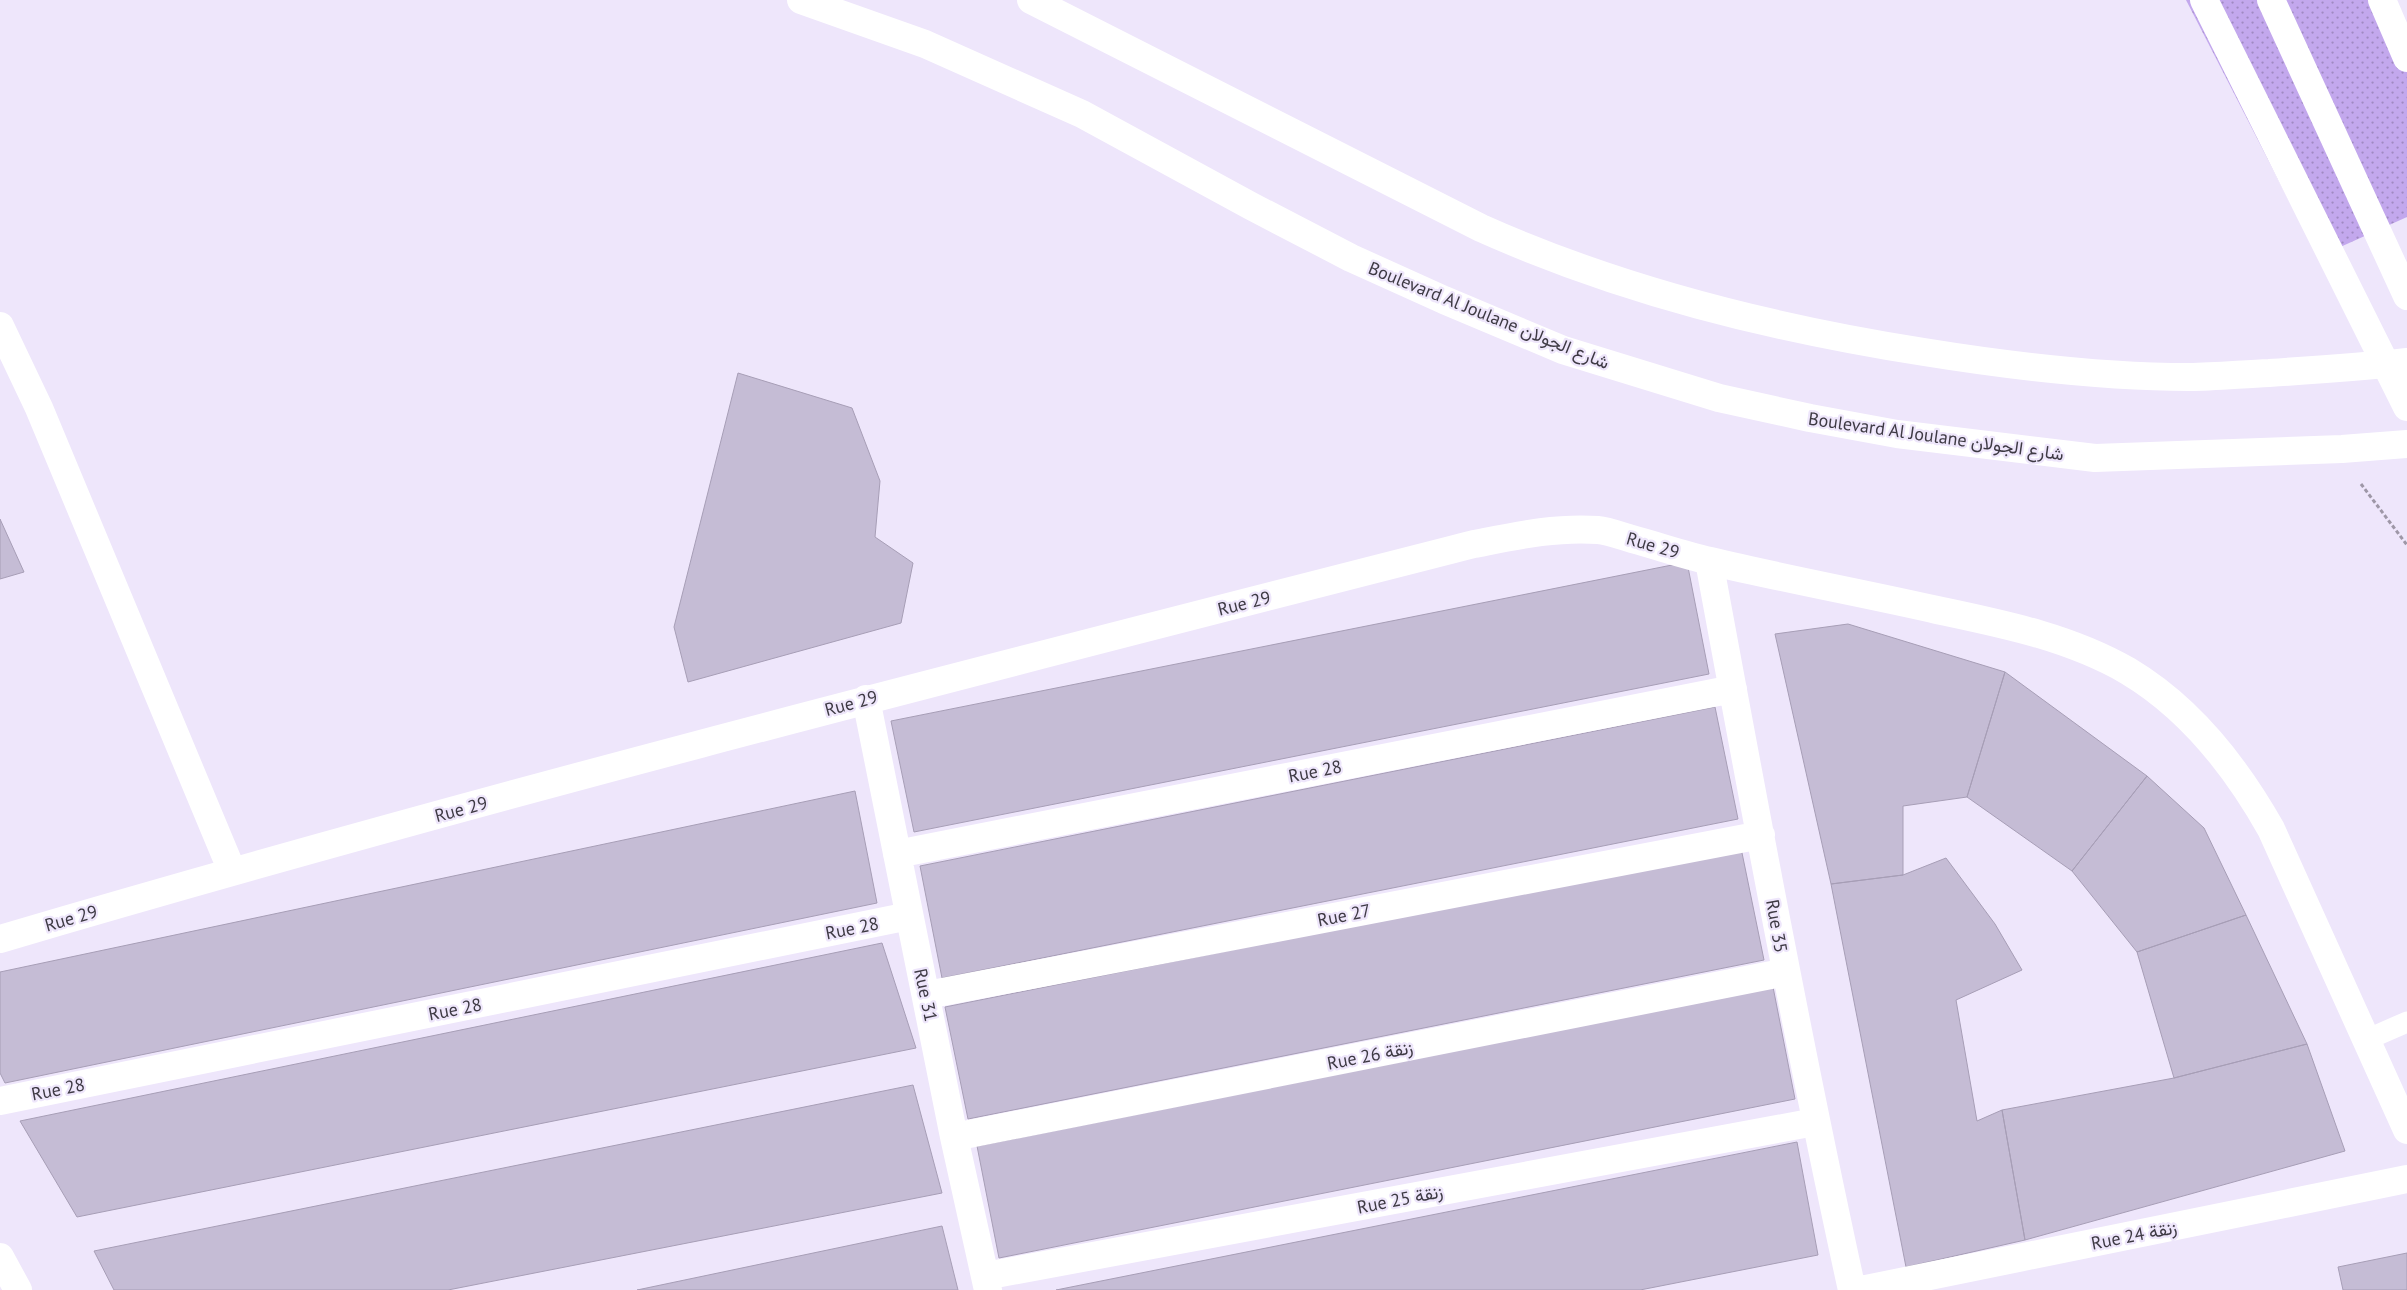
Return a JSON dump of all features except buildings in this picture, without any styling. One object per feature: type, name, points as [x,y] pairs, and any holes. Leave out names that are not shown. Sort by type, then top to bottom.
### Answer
[{"type":"main road","name":"Boulevard Al Joulane شارع الجولان","points":[[805,0],[925,44],[1082,114],[1351,258],[1444,300],[1563,350],[1686,389],[1810,418],[1896,434],[2095,458],[2395,445]]},
{"type":"main road","points":[[1031,0],[1481,228],[1532,251],[1682,302],[1857,342],[2021,366],[2109,374],[2191,377],[2366,367],[2407,362]]},
{"type":"main road","points":[[2204,0],[2407,407]]},
{"type":"main road","points":[[2271,0],[2407,296]]},
{"type":"main road","points":[[2382,0],[2407,58]]},
{"type":"main road","points":[[0,326],[39,408],[232,871]]},
{"type":"main road","name":"Rue 29","points":[[0,939],[232,871],[866,699],[1464,546],[1544,530],[1566,528],[1601,530],[1709,561],[1963,615],[2067,641],[2099,655],[2150,687],[2198,728],[2224,756],[2250,792],[2271,829],[2407,1130]]},
{"type":"main road","name":"Rue 35","points":[[1709,561],[1815,1122],[1852,1290]]},
{"type":"main road","name":"Rue 28","points":[[897,854],[1733,688]]},
{"type":"main road","name":"Rue 31","points":[[866,699],[954,1137],[986,1283]]},
{"type":"main road","name":"Rue 27","points":[[927,995],[1761,835]]},
{"type":"main road","name":"Rue 28","points":[[0,1101],[909,916]]},
{"type":"main road","name":"Rue 26 زنقة","points":[[954,1137],[1786,972]]},
{"type":"main road","name":"Rue 25 زنقة","points":[[986,1283],[1815,1122]]},
{"type":"main road","name":"Rue 24 زنقة","points":[[1861,1290],[2407,1179]]},
{"type":"main road","points":[[0,1257],[18,1290]]},
{"type":"lane","points":[[2366,1040],[2407,1022]]},
{"type":"path","points":[[2362,485],[2407,545]]},
{"type":"shaded area","points":[[2186,0],[2386,0],[2407,46],[2407,217],[2318,257]]}]
